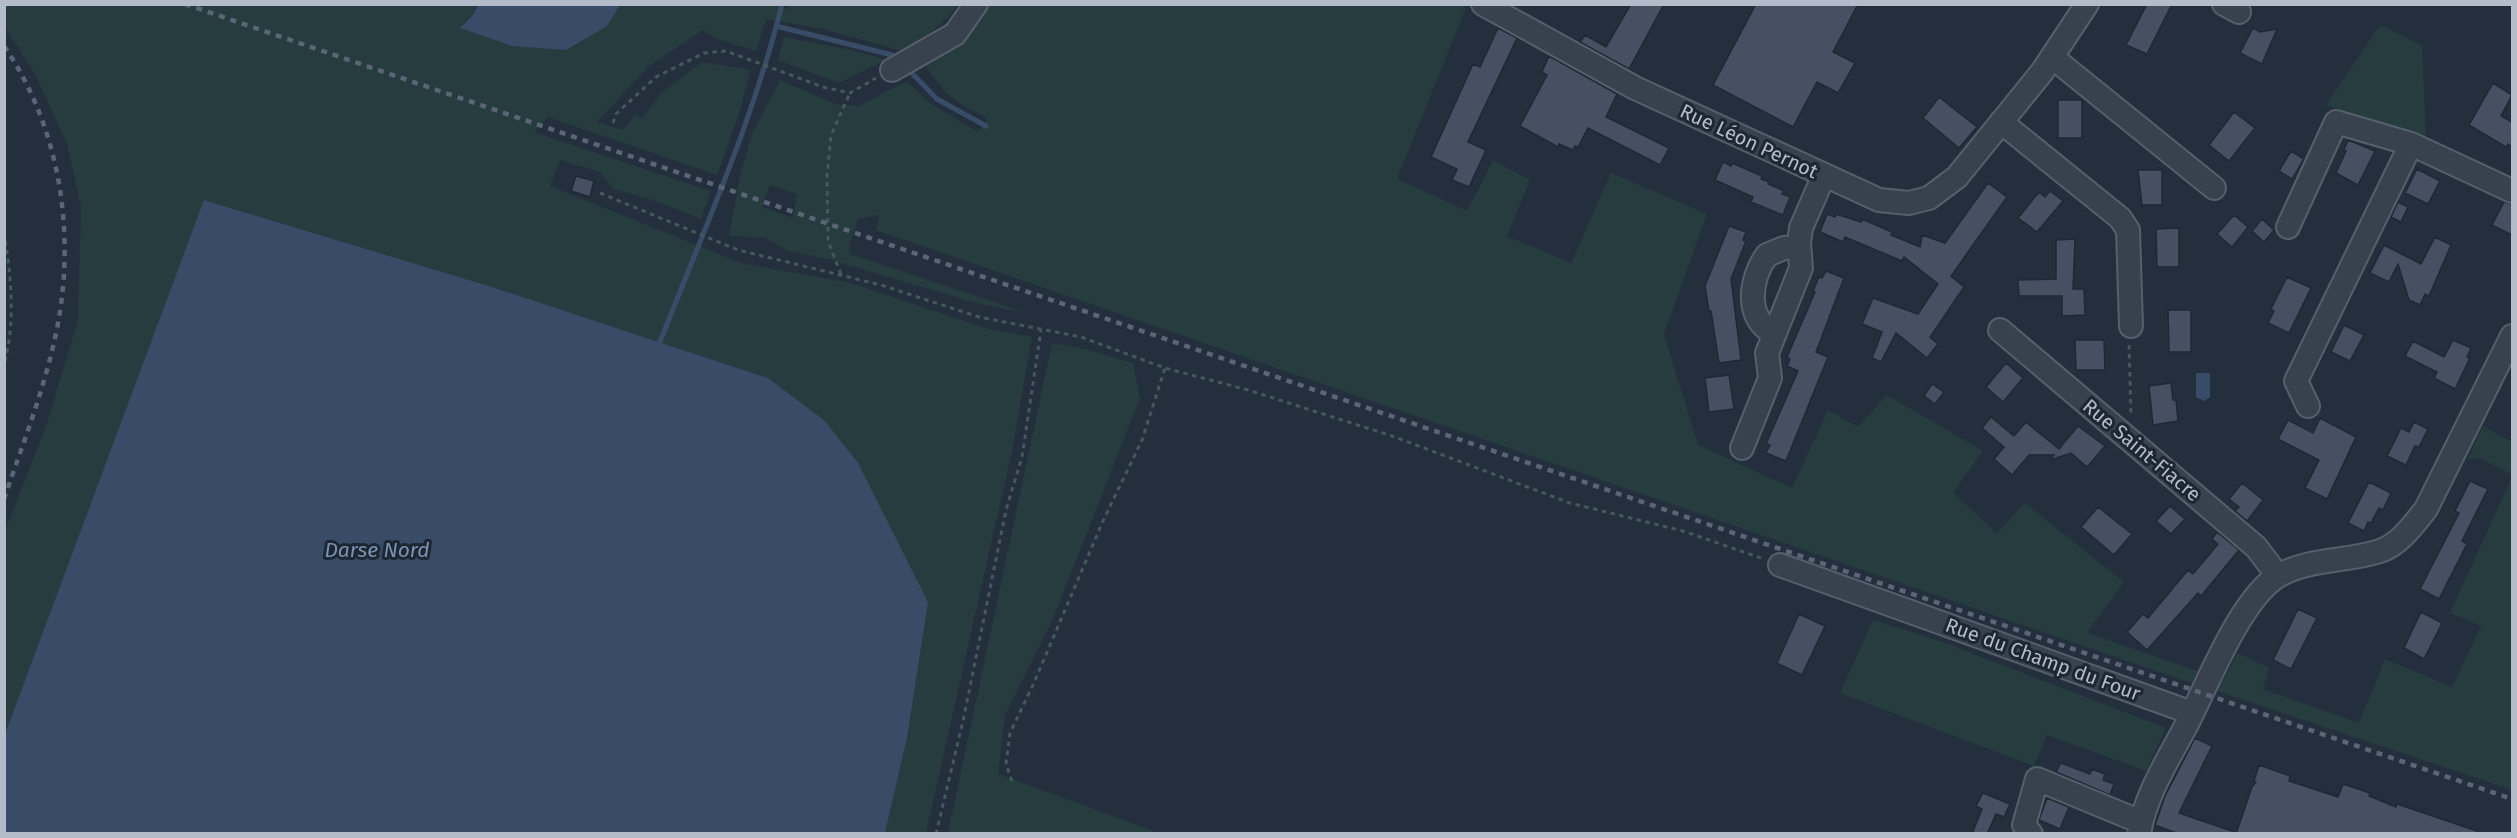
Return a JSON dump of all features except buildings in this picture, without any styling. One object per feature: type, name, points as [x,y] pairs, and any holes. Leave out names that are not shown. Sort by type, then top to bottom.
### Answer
[{"type":"street","points":[[900,65],[955,34],[976,4]]},
{"type":"street","name":"Rue Léon Pernot","points":[[1483,4],[1635,88],[1879,200],[1909,203],[1929,198],[1957,177],[2052,57],[2087,4]]},
{"type":"street","points":[[2052,57],[2214,188]]},
{"type":"street","points":[[2001,122],[2120,218],[2128,231],[2131,326]]},
{"type":"street","points":[[2288,227],[2336,122],[2412,144],[2512,191]]},
{"type":"street","points":[[2308,406],[2296,381],[2412,144]]},
{"type":"street","points":[[1742,448],[1770,378],[1767,353],[1801,268],[1799,247],[1801,228],[1824,175]]},
{"type":"street","points":[[1774,333],[1760,323],[1756,313],[1752,297],[1754,283],[1767,255],[1784,248],[1799,247]]},
{"type":"street","name":"Rue Saint-Fiacre","points":[[2001,330],[2256,547],[2278,576]]},
{"type":"street","points":[[2031,834],[2024,825],[2037,779],[2140,828],[2148,801],[2224,647],[2257,595],[2278,576],[2309,565],[2381,551],[2407,533],[2426,509],[2512,336]]},
{"type":"street","name":"Rue du Champ du Four","points":[[1780,565],[2192,713]]},
{"type":"path","points":[[613,123],[616,114],[656,77],[704,52],[726,51],[823,87],[850,93]]},
{"type":"path","points":[[841,274],[828,241],[827,175],[831,135],[850,93],[900,65]]},
{"type":"path","points":[[600,193],[738,250],[841,274],[979,317],[1081,337],[1165,368],[1248,390],[1392,436],[1570,503],[1683,531],[1780,565]]},
{"type":"path","points":[[4,232],[11,279],[11,340],[4,365]]},
{"type":"path","points":[[2127,438],[2132,426],[2128,336],[2131,326]]},
{"type":"path","points":[[936,834],[968,698],[1006,510],[1022,457],[1041,330]]},
{"type":"path","points":[[1012,781],[1006,764],[1010,733],[1034,685],[1103,521],[1142,440],[1165,368]]},
{"type":"green space","points":[[776,4],[788,10],[789,4],[958,5],[933,31],[902,51],[823,29],[766,19],[756,51],[715,38],[703,30],[649,66],[597,122],[623,130],[635,115],[642,118],[662,92],[702,62],[750,70],[740,111],[717,175],[548,117],[534,132],[711,191],[701,219],[653,200],[613,189],[600,172],[560,160],[550,186],[741,263],[851,283],[989,329],[1032,337],[1012,451],[926,833],[885,833],[907,738],[928,602],[768,378],[492,287],[205,200],[5,734],[5,531],[46,426],[78,320],[81,206],[67,144],[36,76],[5,27],[5,5],[478,5],[473,15],[460,27],[607,26],[620,5]]},
{"type":"green space","points":[[987,5],[1458,5],[1466,8],[1397,179],[1467,211],[1493,160],[1530,180],[1507,236],[1571,263],[1611,173],[1707,214],[1664,334],[1698,445],[1792,488],[1828,410],[1858,427],[1887,395],[1983,451],[1953,493],[1997,533],[2025,503],[2124,582],[2087,633],[2198,671],[2191,683],[876,230],[880,215],[858,219],[849,246],[850,254],[1030,314],[972,302],[828,259],[788,251],[766,238],[729,236],[740,176],[752,134],[780,80],[835,104],[859,106],[907,81],[931,104],[978,132],[988,118],[952,98],[939,85],[926,66],[961,40],[982,15]],"holes":[[[770,185],[797,194],[793,218],[762,207]]]},
{"type":"green space","points":[[2380,25],[2422,46],[2426,140],[2326,105]]},
{"type":"green space","points":[[784,37],[856,51],[886,60],[839,83],[778,60]]},
{"type":"green space","points":[[1052,343],[1081,348],[1133,363],[1140,398],[1053,619],[1005,715],[998,774],[1159,833],[948,833]]},
{"type":"green space","points":[[2483,426],[2512,442],[2512,475],[2479,458],[2468,459]]},
{"type":"green space","points":[[2512,477],[2512,790],[2217,691],[2238,653],[2269,668],[2263,689],[2359,723],[2385,659],[2452,687],[2481,626],[2450,613]]},
{"type":"green space","points":[[1873,620],[1937,640],[2166,728],[2146,771],[2047,735],[2034,766],[1840,693]]},
{"type":"water","points":[[478,4],[620,5],[607,26],[566,50],[512,46],[460,28],[473,15]]},
{"type":"water","name":"Darse Nord","points":[[204,200],[492,287],[768,378],[825,421],[858,463],[928,602],[907,738],[885,833],[5,833],[5,734]]},
{"type":"water","points":[[2196,373],[2210,373],[2210,397],[2204,401],[2196,397]]},
{"type":"waterway","points":[[658,347],[742,135],[782,4]]},
{"type":"waterway","points":[[776,26],[892,55],[897,59]]},
{"type":"waterway","points":[[906,67],[937,99],[986,126]]},
{"type":"railway","points":[[185,4],[2512,799]]},
{"type":"railway","points":[[4,46],[24,79],[40,113],[60,187],[64,225],[62,301],[55,338],[32,419],[4,499]]}]
